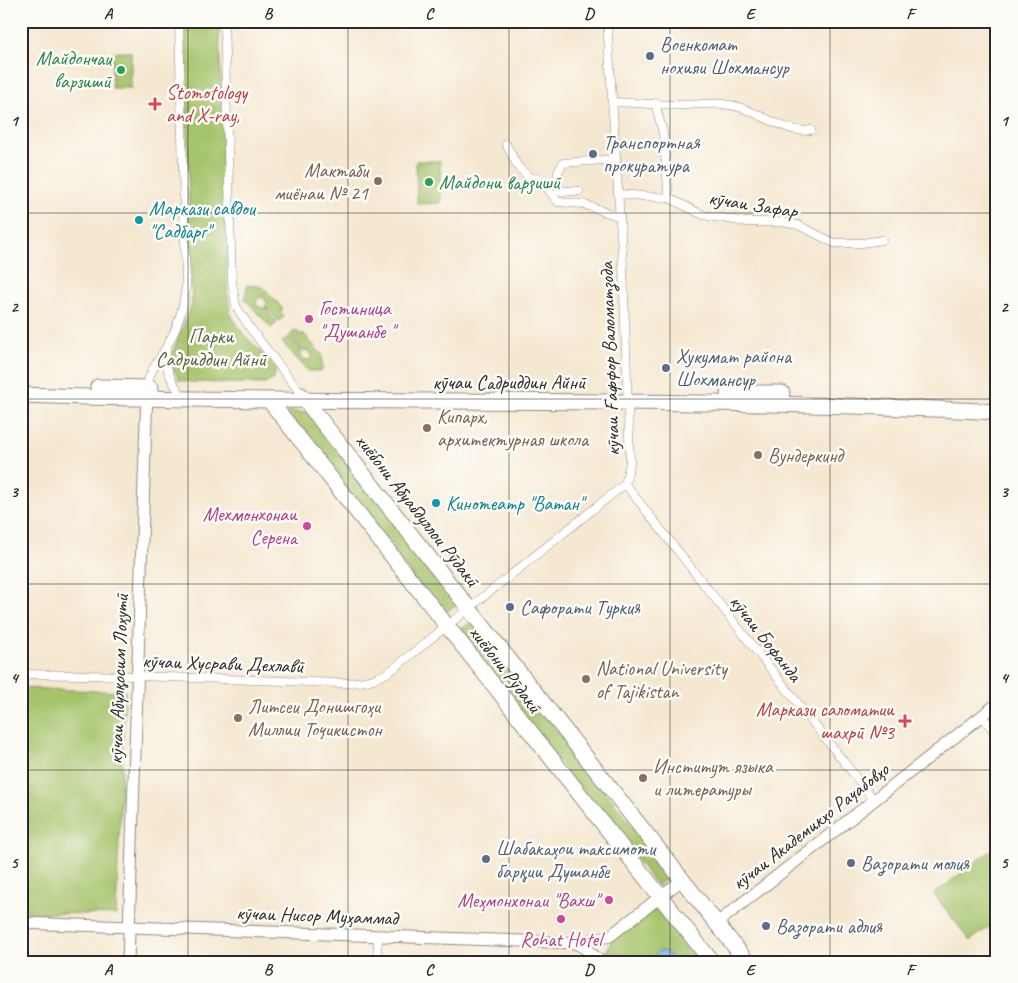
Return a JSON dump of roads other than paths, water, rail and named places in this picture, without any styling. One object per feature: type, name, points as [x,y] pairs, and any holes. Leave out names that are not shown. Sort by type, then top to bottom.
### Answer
[{"type":"highway","name":"кӯчаи Садриддин Айнӣ","points":[[21,386],[81,392]]},
{"type":"highway","name":"кӯчаи Садриддин Айнӣ","points":[[21,395],[81,392],[302,396],[766,398],[944,404],[997,412]]},
{"type":"highway","name":"кӯчаи Садриддин Айнӣ","points":[[180,394],[269,400],[302,396]]},
{"type":"highway","name":"хиёбони Абуабдуллои Рӯдакӣ","points":[[302,396],[747,962]]},
{"type":"highway","name":"кӯчаи Садриддин Айнӣ","points":[[766,398],[830,402],[944,404],[997,402]]},
{"type":"highway","name":"хиёбони Рӯдакӣ","points":[[269,400],[712,962]]},
{"type":"street","points":[[147,393],[152,371],[166,347],[184,304],[186,285],[179,21]]},
{"type":"street","name":"хиёбони Абуабдуллои Рӯдакӣ","points":[[224,21],[232,282],[236,306],[250,328],[302,396]]},
{"type":"street","name":"кӯчаи Ғаффор Валоматзода","points":[[362,682],[374,680],[389,672],[625,484],[630,463],[620,217],[607,21]]},
{"type":"street","points":[[612,102],[685,105],[712,103],[740,108],[795,130],[812,130]]},
{"type":"street","points":[[655,103],[663,133],[669,198]]},
{"type":"street","points":[[506,144],[518,167],[529,177],[541,180],[558,202],[583,204],[620,217]]},
{"type":"street","points":[[579,191],[559,191],[558,172],[563,163],[616,159]]},
{"type":"street","name":"кӯчаи Зафар","points":[[618,194],[669,198],[703,215],[746,222],[782,222],[798,225],[834,243],[862,243],[882,240]]},
{"type":"street","points":[[166,347],[167,370],[180,394]]},
{"type":"street","name":"кӯчаи Абулқосим Лоҳутӣ","points":[[128,962],[147,393]]},
{"type":"street","name":"кӯчаи Бофанда","points":[[625,484],[874,800]]},
{"type":"street","name":"кӯчаи Хусрави Дехлавӣ","points":[[21,674],[339,683],[362,682]]},
{"type":"street","name":"кӯчаи Академикҳо Раҷабовҳо","points":[[717,923],[997,704]]},
{"type":"street","points":[[982,716],[997,735]]},
{"type":"street","name":"кӯчаи Нисор Муҳаммад","points":[[21,923],[576,943],[610,936],[682,879]]},
{"type":"street","points":[[377,962],[378,936]]},
{"type":"street","points":[[602,962],[602,951],[610,936]]},
{"type":"street","points":[[576,943],[602,962]]},
{"type":"water","points":[[660,951],[667,952],[675,962],[648,962]]},
{"type":"place","name":"Военкомат нохияи Шохмансур","points":[[650,56]]},
{"type":"place","name":"Майдончаи варзишӣ","points":[[121,70]]},
{"type":"place","name":"Stomotology and X-ray,","points":[[155,104]]},
{"type":"place","name":"Транспортная прокуратура","points":[[593,154]]},
{"type":"place","name":"Мактаби миёнаи № 21","points":[[378,181]]},
{"type":"place","name":"Майдони варзишӣ","points":[[429,182]]},
{"type":"place","name":"Маркази савдои \"Садбарг\"","points":[[139,220]]},
{"type":"place","name":"Гостиница \"Душанбе \"","points":[[309,319]]},
{"type":"place","name":"Хукумат района Шохмансур","points":[[666,368]]},
{"type":"place","name":"Кипарх, архитектурная школа","points":[[427,428]]},
{"type":"place","name":"Вундеркинд","points":[[758,455]]},
{"type":"place","name":"Кинотеатр \"Ватан\"","points":[[436,503]]},
{"type":"place","name":"Мехмонхонаи Серена","points":[[307,526]]},
{"type":"place","name":"Сафорати Туркия","points":[[510,607]]},
{"type":"place","name":"National University of Tajikistan","points":[[586,679]]},
{"type":"place","name":"Литсеи Донишгоҳи Миллии Тоҷикистон","points":[[238,718]]},
{"type":"place","name":"Маркази саломатии шахрӣ №3","points":[[905,721]]},
{"type":"place","name":"Институт языка и литературы","points":[[643,778]]},
{"type":"place","name":"Шабакаҳои таксимоти барқии Душанбе","points":[[486,859]]},
{"type":"place","name":"Вазорати молия","points":[[851,863]]},
{"type":"place","name":"Меҳмонхонаи \"Вахш\"","points":[[609,900]]},
{"type":"place","name":"Rohat Hotel","points":[[561,919]]},
{"type":"place","name":"Вазорати адлия","points":[[766,926]]},
{"type":"park label","name":"Парки Садриддин Айнӣ","points":[[211,348]]}]
